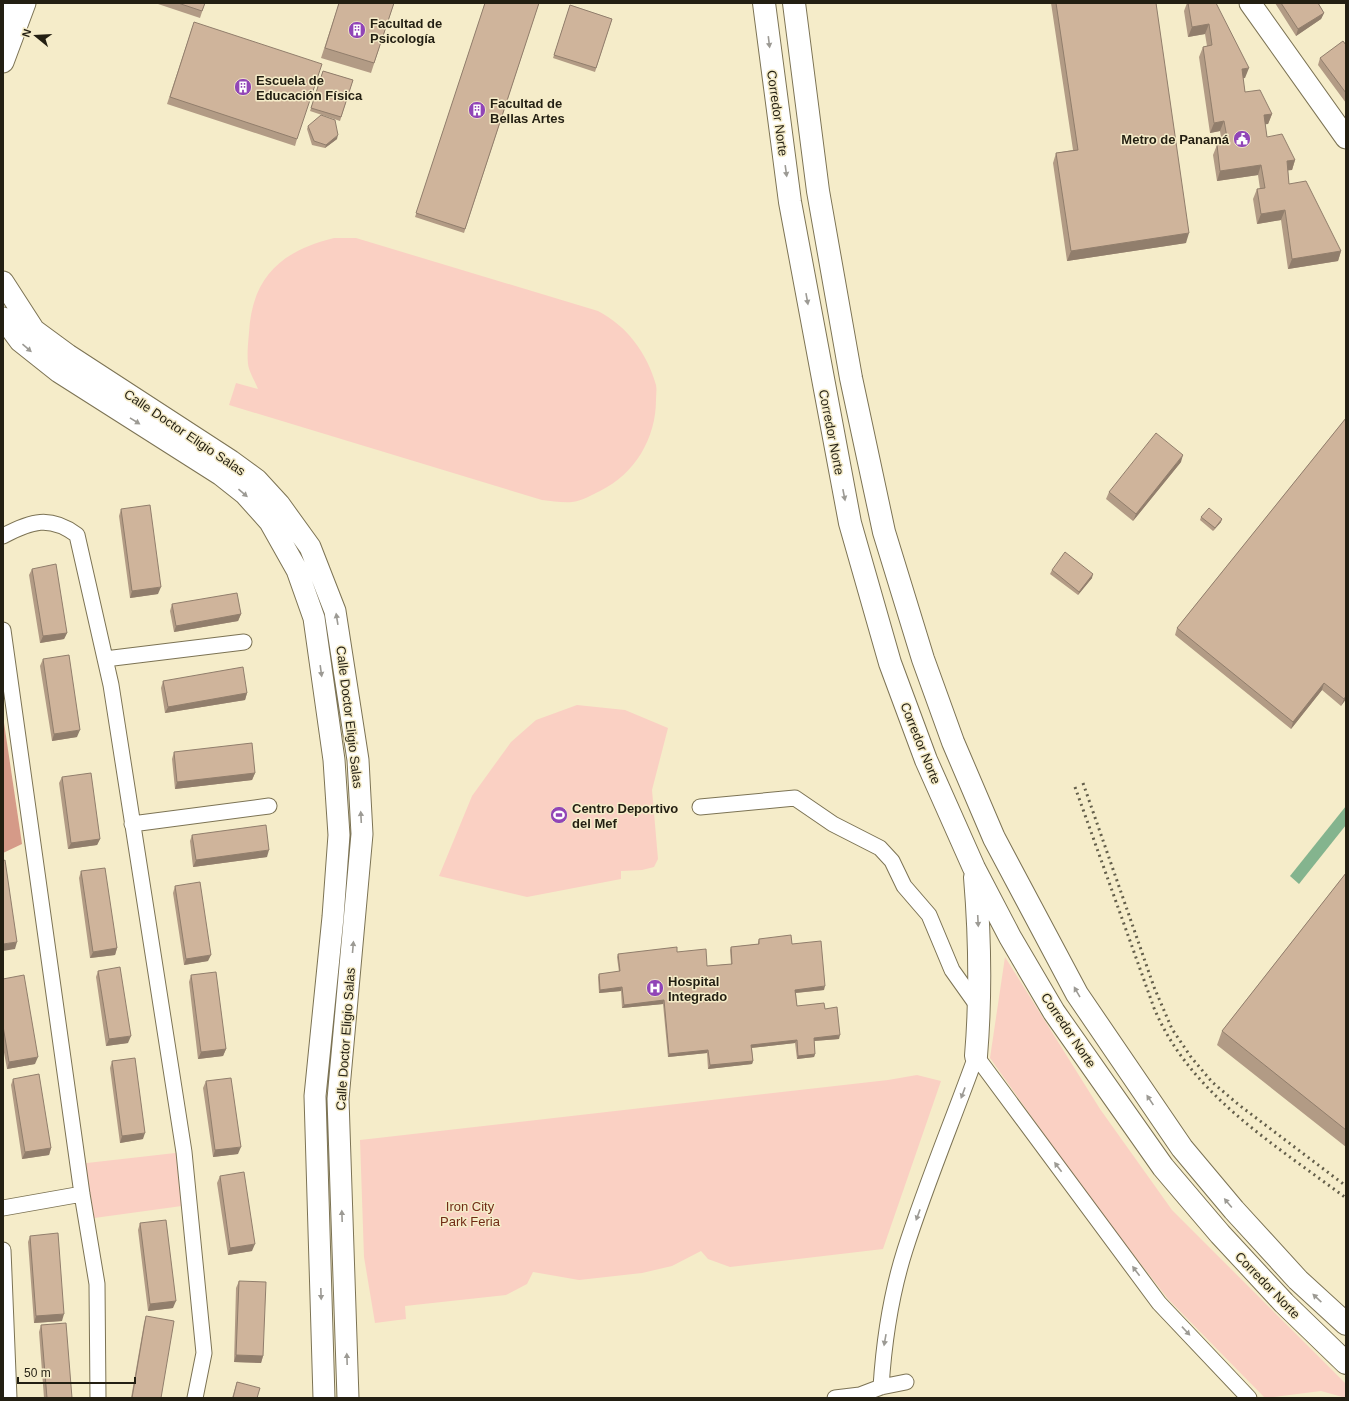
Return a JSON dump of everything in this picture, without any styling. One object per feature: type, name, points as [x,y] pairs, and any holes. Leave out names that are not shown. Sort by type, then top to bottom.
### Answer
[{"type":"highway","name":"Corredor Norte","points":[[764,3],[790,202],[850,523],[893,671],[926,760],[974,868],[1010,937],[1054,1012],[1164,1167],[1220,1234],[1284,1303],[1346,1363]]},
{"type":"highway","name":"Corredor Norte","points":[[794,3],[818,191],[851,378],[882,525],[923,659],[953,742],[994,838],[1077,994],[1182,1148],[1234,1210],[1293,1274],[1346,1324]]},
{"type":"highway","points":[[974,868],[980,962],[980,1009],[976,1056]]},
{"type":"street","points":[[3,40],[4,3]]},
{"type":"street","points":[[3,62],[25,3]]},
{"type":"street","points":[[1250,3],[1346,138]]},
{"type":"street","name":"Calle Doctor Eligio Salas","points":[[3,282],[34,330],[68,355],[231,461],[256,480],[278,504],[310,547],[336,611],[358,760],[362,834],[338,1099],[348,1398]]},
{"type":"street","name":"Calle Doctor Eligio Salas","points":[[3,318],[20,341],[59,372],[221,475],[245,494],[270,522],[297,570],[314,618],[334,760],[339,835],[333,917],[315,1096],[324,1398]]},
{"type":"street","points":[[3,536],[23,525],[43,521],[66,527],[77,535],[105,659],[184,1152],[204,1353],[195,1398]]},
{"type":"street","points":[[3,630],[82,1194],[97,1284],[98,1398]]},
{"type":"street","points":[[105,659],[244,642]]},
{"type":"street","points":[[700,807],[795,798],[832,824],[880,848],[892,861],[904,886],[929,915],[952,970],[980,1009]]},
{"type":"street","points":[[132,824],[269,806]]},
{"type":"street","points":[[976,1056],[1159,1303],[1249,1398]]},
{"type":"street","points":[[881,1387],[884,1349],[905,1249],[976,1056]]},
{"type":"street","points":[[3,1208],[82,1194]]},
{"type":"street","points":[[3,1250],[9,1398]]},
{"type":"street","points":[[835,1398],[860,1395],[881,1387],[906,1382]]},
{"type":"green space","points":[[334,238],[356,238],[598,311],[618,324],[641,351],[652,373],[656,387],[655,414],[652,428],[648,441],[633,465],[624,475],[612,484],[583,499],[569,502],[542,500],[229,405],[236,383],[258,389],[249,367],[248,348],[251,313],[256,296],[263,282],[273,269],[299,250]]},
{"type":"green space","name":"Centro Deportivo del Mef","points":[[577,705],[625,710],[668,728],[652,790],[658,859],[654,867],[642,870],[621,871],[621,879],[527,897],[439,876],[472,796],[511,742],[536,720]]},
{"type":"green space","points":[[1005,957],[1100,1109],[1172,1210],[1346,1384],[1346,1398],[1321,1391],[1265,1398],[1168,1299],[1085,1192],[990,1058]]},
{"type":"green space","name":"Iron City Park Feria","points":[[917,1075],[941,1081],[883,1249],[730,1267],[708,1259],[701,1251],[672,1266],[642,1273],[579,1280],[533,1272],[527,1284],[506,1295],[405,1306],[406,1319],[375,1323],[364,1257],[360,1140],[888,1080]]},
{"type":"green space","points":[[184,1152],[189,1205],[87,1219],[78,1164]]},
{"type":"shaded area","points":[[3,716],[22,844],[3,853]]},
{"type":"shaded area","points":[[1346,806],[1346,825],[1299,884],[1290,876]]},
{"type":"building","points":[[178,3],[205,3],[202,11]]},
{"type":"building","name":"Facultad de Psicología","points":[[339,3],[394,3],[374,63],[325,48]]},
{"type":"building","name":"Facultad de Bellas Artes","points":[[485,3],[539,3],[465,229],[416,213]]},
{"type":"building","points":[[1056,3],[1156,3],[1189,233],[1071,251],[1056,153],[1078,150]]},
{"type":"building","name":"Metro de Panamá","points":[[1188,3],[1216,3],[1249,68],[1242,69],[1245,92],[1260,90],[1272,114],[1264,115],[1267,137],[1282,134],[1295,160],[1287,161],[1289,184],[1306,181],[1341,251],[1292,259],[1285,210],[1261,214],[1257,189],[1265,188],[1261,165],[1220,171],[1217,145],[1228,143],[1224,121],[1214,123],[1203,47],[1212,45],[1209,24],[1192,27]]},
{"type":"building","points":[[1281,3],[1318,3],[1324,13],[1298,29]]},
{"type":"building","points":[[570,5],[612,19],[596,68],[554,55]]},
{"type":"building","name":"Escuela de Educación Física","points":[[194,22],[322,64],[297,139],[170,97]]},
{"type":"building","points":[[1343,41],[1346,45],[1346,93],[1320,58]]},
{"type":"building","points":[[323,71],[353,80],[341,117],[311,108]]},
{"type":"building","points":[[321,115],[335,120],[338,135],[326,145],[314,141],[308,126]]},
{"type":"building","points":[[1346,418],[1346,696],[1344,699],[1324,683],[1293,722],[1177,628]]},
{"type":"building","points":[[1156,433],[1183,455],[1136,514],[1109,492]]},
{"type":"building","points":[[150,505],[161,587],[132,591],[121,509]]},
{"type":"building","points":[[1209,508],[1222,519],[1215,528],[1201,517]]},
{"type":"building","points":[[1065,552],[1093,574],[1079,592],[1052,570]]},
{"type":"building","points":[[56,564],[67,633],[43,636],[32,569]]},
{"type":"building","points":[[237,593],[241,614],[176,626],[172,604]]},
{"type":"building","points":[[69,655],[80,730],[54,734],[43,659]]},
{"type":"building","points":[[243,667],[247,693],[168,707],[163,681]]},
{"type":"building","points":[[252,743],[255,773],[177,782],[174,752]]},
{"type":"building","points":[[91,773],[100,839],[71,843],[62,777]]},
{"type":"building","points":[[266,825],[269,850],[196,860],[192,835]]},
{"type":"building","points":[[5,860],[17,942],[3,944],[3,861]]},
{"type":"building","points":[[105,868],[117,948],[93,952],[81,871]]},
{"type":"building","points":[[1346,873],[1346,1130],[1222,1031]]},
{"type":"building","points":[[200,882],[211,955],[186,959],[175,886]]},
{"type":"building","points":[[791,935],[792,944],[821,941],[825,986],[795,990],[797,1006],[824,1003],[825,1009],[837,1007],[840,1035],[814,1038],[815,1054],[798,1056],[797,1040],[751,1045],[753,1061],[710,1065],[708,1050],[669,1054],[664,1000],[624,1005],[622,987],[600,990],[599,974],[620,971],[618,954],[677,947],[677,952],[706,949],[707,966],[732,964],[731,947],[759,944],[759,939]]},
{"type":"building","points":[[120,967],[131,1036],[109,1039],[98,971]]},
{"type":"building","points":[[216,972],[226,1049],[201,1052],[191,975]]},
{"type":"building","points":[[24,975],[38,1057],[9,1062],[3,1026],[3,979]]},
{"type":"building","points":[[135,1058],[145,1133],[122,1136],[112,1061]]},
{"type":"building","points":[[39,1074],[51,1148],[25,1152],[13,1079]]},
{"type":"building","points":[[231,1078],[241,1147],[215,1150],[206,1081]]},
{"type":"building","points":[[244,1172],[255,1244],[230,1248],[220,1176]]},
{"type":"building","points":[[166,1220],[176,1301],[150,1304],[140,1223]]},
{"type":"building","points":[[58,1233],[64,1314],[36,1316],[30,1236]]},
{"type":"building","points":[[239,1281],[266,1282],[263,1356],[236,1355]]},
{"type":"building","points":[[146,1316],[174,1321],[161,1398],[132,1398]]},
{"type":"building","points":[[66,1323],[72,1398],[47,1398],[41,1325]]},
{"type":"building","points":[[237,1382],[260,1388],[257,1398],[233,1398]]},
{"type":"railway","points":[[1083,783],[1154,987],[1172,1029],[1191,1057],[1212,1082],[1239,1105],[1346,1186]]},
{"type":"railway","points":[[1075,787],[1154,1008],[1170,1039],[1189,1066],[1212,1092],[1236,1115],[1263,1137],[1346,1198]]},
{"type":"place","name":"Facultad de Psicología","points":[[357,30]]},
{"type":"place","name":"Escuela de Educación Física","points":[[243,87]]},
{"type":"place","name":"Facultad de Bellas Artes","points":[[477,110]]},
{"type":"place","name":"Metro de Panamá","points":[[1242,139]]},
{"type":"place","name":"Centro Deportivo del Mef","points":[[559,815]]},
{"type":"place","name":"Hospital Integrado","points":[[655,988]]}]
